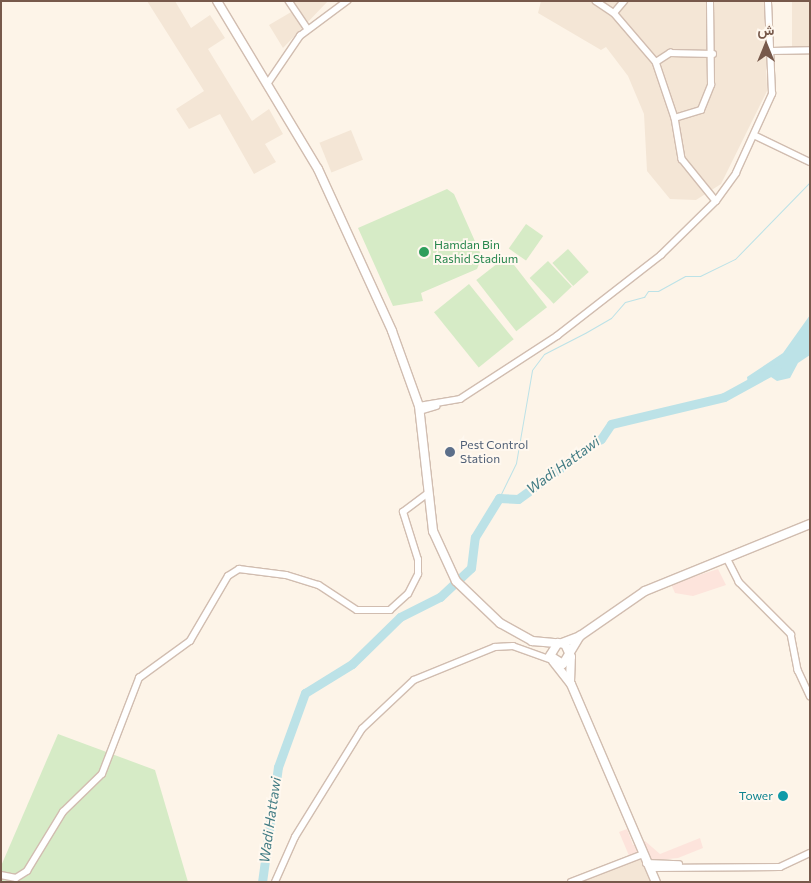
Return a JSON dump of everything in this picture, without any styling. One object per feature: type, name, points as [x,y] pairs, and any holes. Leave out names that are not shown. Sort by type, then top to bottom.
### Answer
[{"type":"street","points":[[217,1],[318,169],[392,331],[419,409],[427,494],[433,531],[456,581],[481,609],[532,641],[552,660],[571,684],[641,855],[649,865],[656,882]]},
{"type":"street","points":[[289,1],[307,28]]},
{"type":"street","points":[[268,83],[307,28],[347,1]]},
{"type":"street","points":[[596,1],[614,13],[656,62],[675,118],[682,159],[716,201]]},
{"type":"street","points":[[614,13],[624,1]]},
{"type":"street","points":[[675,118],[694,114],[705,104],[713,75],[710,1]]},
{"type":"street","points":[[419,409],[443,403],[477,388],[606,301],[716,201],[754,135],[772,94],[768,1]]},
{"type":"street","points":[[771,51],[810,50]]},
{"type":"street","points":[[656,62],[670,53],[713,54]]},
{"type":"street","points":[[754,135],[810,162]]},
{"type":"street","points":[[1,875],[16,878],[27,871],[63,812],[102,774],[140,678],[190,641],[228,576],[239,569],[286,575],[319,585],[357,610],[390,610],[408,594],[418,574],[403,512],[427,494]]},
{"type":"street","points":[[552,660],[550,649],[560,643],[580,636],[645,591],[728,560],[810,524]]},
{"type":"street","points":[[728,560],[739,582],[791,634],[801,679],[810,696]]},
{"type":"street","points":[[275,882],[295,837],[362,729],[414,680],[495,647],[513,646],[563,664],[571,657],[580,636]]},
{"type":"street","points":[[532,641],[560,643],[570,649],[571,684]]},
{"type":"street","points":[[649,865],[780,868],[810,853]]},
{"type":"street","points":[[571,882],[641,855]]},
{"type":"shaded area","points":[[147,1],[175,1],[191,28],[210,15],[225,38],[208,49],[252,121],[269,109],[283,134],[265,144],[276,162],[254,174],[220,114],[189,129],[176,109],[204,91]]},
{"type":"shaded area","points":[[294,1],[328,1],[283,48],[269,25],[298,8]]},
{"type":"shaded area","points":[[541,1],[764,1],[767,91],[721,184],[696,200],[670,199],[647,171],[644,114],[628,76],[606,47],[601,50],[538,13]]},
{"type":"shaded area","points":[[792,1],[810,1],[810,53],[792,53]]},
{"type":"shaded area","points":[[351,130],[363,160],[331,172],[319,143]]},
{"type":"shaded area","points":[[718,569],[726,585],[693,596],[675,593],[671,584]]},
{"type":"shaded area","points":[[627,829],[633,845],[645,841],[660,854],[700,838],[703,848],[678,858],[648,861],[644,853],[630,858],[619,832]]},
{"type":"shaded area","points":[[644,852],[651,882],[568,882]]},
{"type":"green space","name":"Hamdan Bin Rashid Stadium","points":[[447,189],[454,194],[482,257],[477,269],[421,293],[423,301],[393,306],[358,228]]},
{"type":"green space","points":[[526,224],[543,236],[526,261],[509,249]]},
{"type":"green space","points":[[568,249],[589,272],[573,286],[552,263]]},
{"type":"green space","points":[[507,256],[547,307],[516,331],[476,280]]},
{"type":"green space","points":[[548,261],[572,287],[554,304],[530,278]]},
{"type":"green space","points":[[469,284],[514,339],[479,367],[434,312]]},
{"type":"green space","points":[[58,734],[155,770],[188,882],[1,882],[1,866]]},
{"type":"water","points":[[810,315],[810,355],[798,363],[790,378],[777,381],[765,373],[748,384],[747,377],[783,353]]},
{"type":"waterway","points":[[499,498],[516,463],[532,370],[544,354],[611,318],[625,302],[644,297],[648,291],[658,291],[685,276],[700,276],[735,259],[810,182]]},
{"type":"waterway","name":"Wadi Hattawi","points":[[262,882],[278,767],[305,693],[352,664],[400,617],[440,597],[471,568],[475,537],[499,498],[518,499],[601,439],[611,424],[724,397],[777,368]]},
{"type":"place","name":"Hamdan Bin Rashid Stadium","points":[[424,252]]},
{"type":"place","name":"Pest Control Station","points":[[450,452]]},
{"type":"place","name":"Tower","points":[[783,796]]}]
